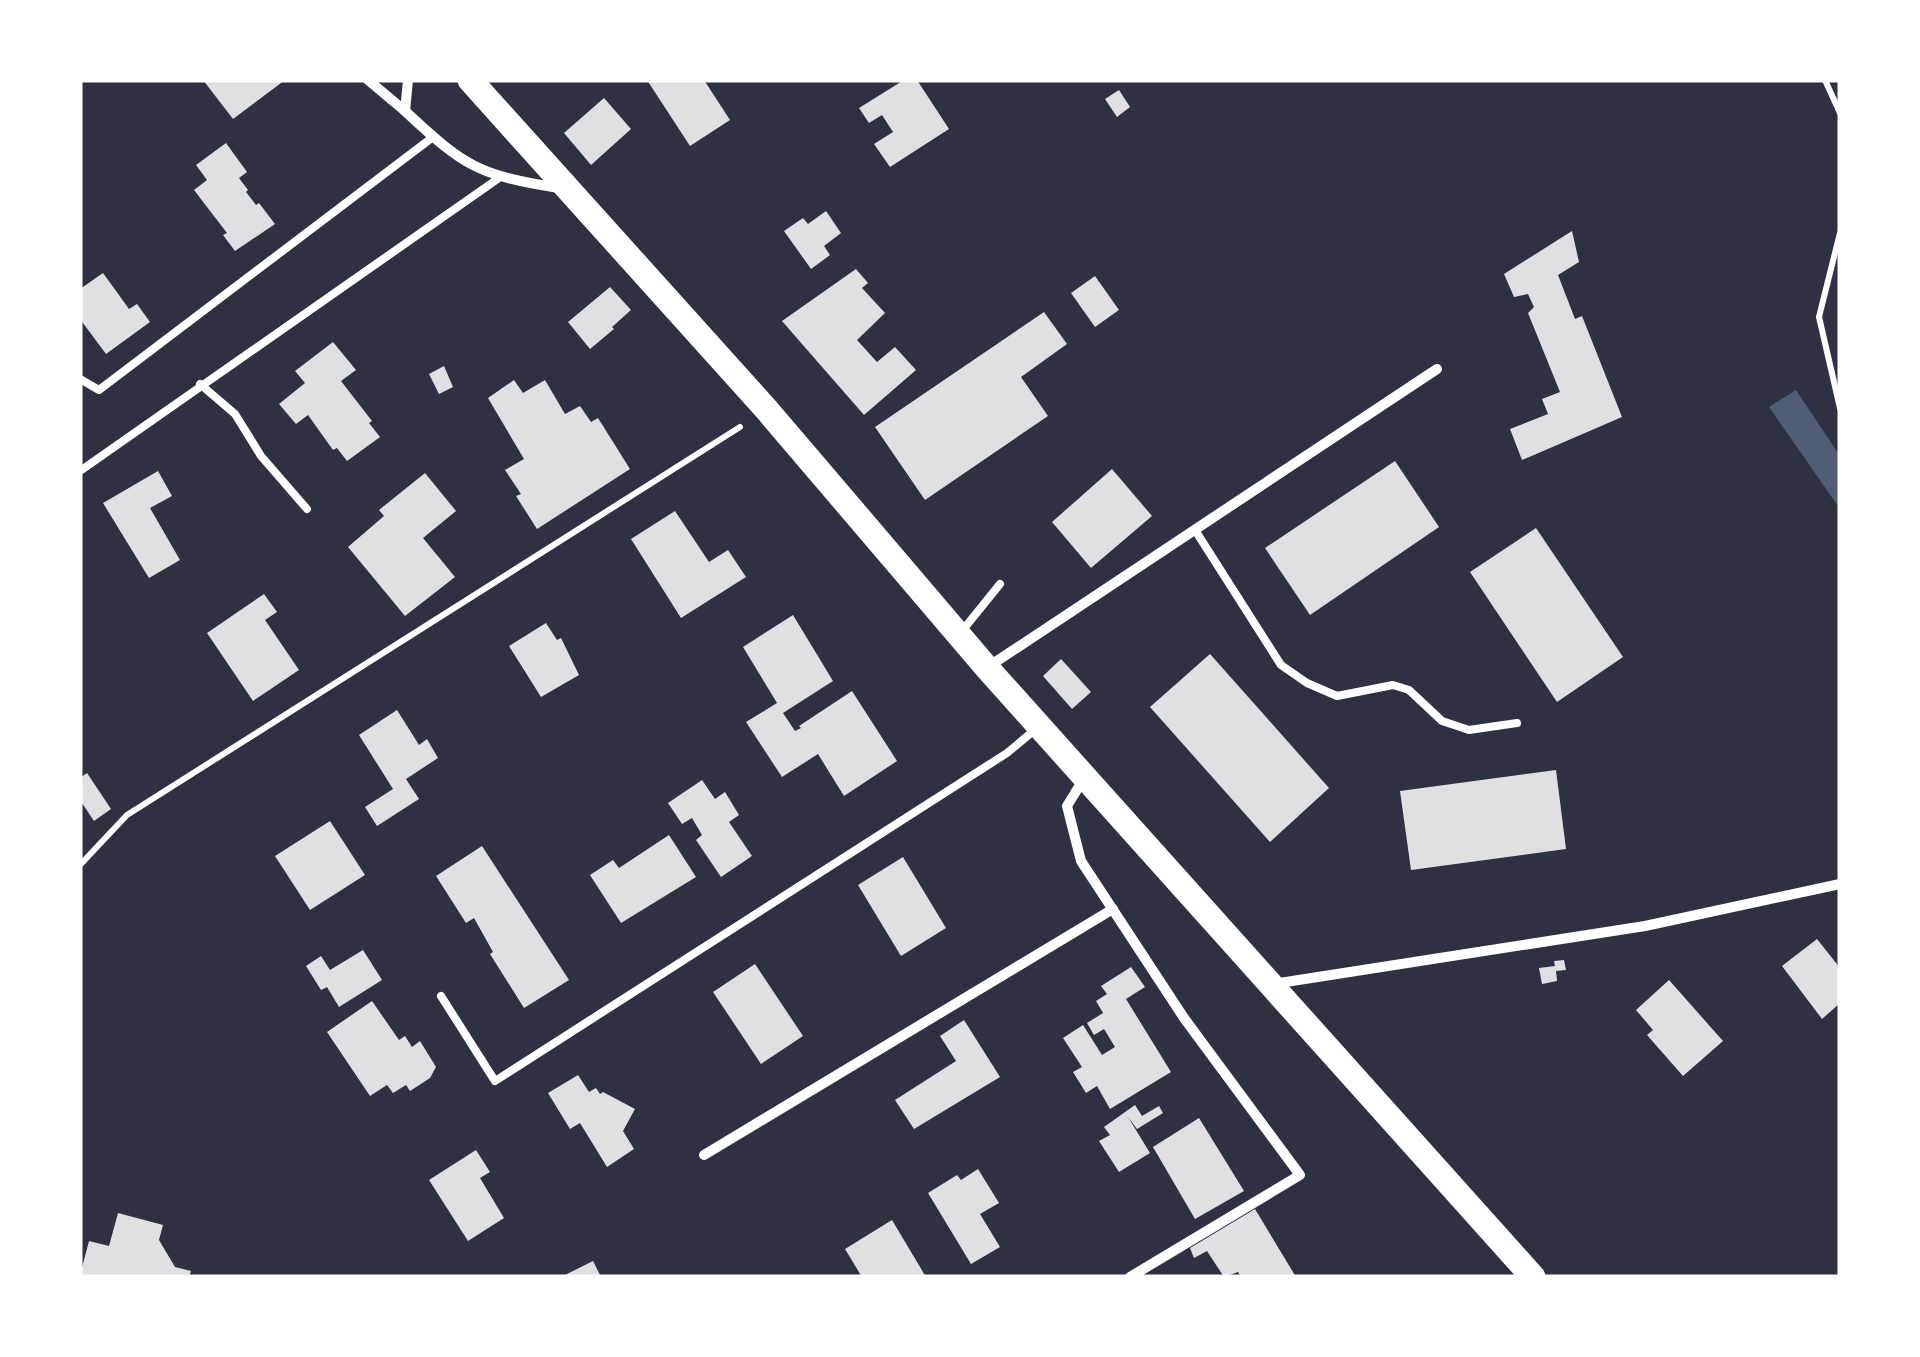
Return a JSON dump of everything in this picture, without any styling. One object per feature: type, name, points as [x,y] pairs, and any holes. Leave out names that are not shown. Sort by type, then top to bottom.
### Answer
[{"type":"main road","points":[[470,80],[1532,1277]]},
{"type":"street","points":[[368,80],[464,163],[499,178],[570,190]]},
{"type":"street","points":[[405,111],[408,80]]},
{"type":"street","points":[[988,668],[1437,369]]},
{"type":"street","points":[[1086,774],[1067,806],[1081,861],[1184,1018],[1300,1176],[1130,1277]]},
{"type":"street","points":[[1272,984],[1645,926],[1840,884]]},
{"type":"street","points":[[704,1155],[1112,909]]},
{"type":"lane","points":[[80,379],[100,390],[433,137]]},
{"type":"lane","points":[[80,471],[499,178]]},
{"type":"lane","points":[[200,384],[234,414],[261,456],[308,509]]},
{"type":"lane","points":[[1194,530],[1281,665],[1307,684],[1337,696],[1394,685],[1409,690],[1442,721],[1469,730],[1517,723]]},
{"type":"lane","points":[[958,634],[1000,584]]},
{"type":"lane","points":[[441,996],[495,1080],[1007,753],[1040,725]]},
{"type":"path","points":[[1825,80],[1840,113]]},
{"type":"path","points":[[1840,233],[1819,317],[1840,408]]},
{"type":"path","points":[[80,865],[127,815],[766,410]]},
{"type":"water","points":[[1796,390],[1840,456],[1840,509],[1769,407]]},
{"type":"building","points":[[203,80],[285,80],[233,119]]},
{"type":"building","points":[[647,80],[704,80],[730,120],[690,146]]},
{"type":"building","points":[[904,80],[917,80],[949,129],[890,167],[874,144],[893,132],[882,115],[869,123],[859,108]]},
{"type":"building","points":[[1119,90],[1130,107],[1117,117],[1105,99]]},
{"type":"building","points":[[604,98],[631,129],[591,165],[564,133]]},
{"type":"building","points":[[226,143],[247,172],[239,178],[246,192],[275,224],[235,251],[223,235],[227,233],[194,190],[207,180],[196,165]]},
{"type":"building","points":[[826,211],[841,233],[824,246],[830,255],[811,269],[784,231],[803,218],[808,224]]},
{"type":"building","points":[[1572,231],[1579,262],[1558,275],[1575,319],[1582,316],[1622,417],[1522,460],[1510,429],[1548,414],[1542,399],[1560,392],[1528,313],[1534,307],[1528,294],[1514,297],[1504,274]]},
{"type":"building","points":[[856,269],[868,283],[862,288],[885,313],[857,340],[877,362],[895,347],[916,370],[864,415],[782,321]]},
{"type":"building","points":[[103,273],[129,309],[137,304],[150,322],[106,354],[80,319],[80,289]]},
{"type":"building","points":[[1095,276],[1119,310],[1095,327],[1071,293]]},
{"type":"building","points":[[610,287],[631,310],[590,349],[568,322]]},
{"type":"building","points":[[1044,312],[1067,344],[1021,377],[1048,416],[925,500],[875,427]]},
{"type":"building","points":[[333,342],[356,370],[341,381],[380,437],[347,461],[337,448],[333,450],[308,415],[296,424],[279,404],[305,383],[295,371]]},
{"type":"building","points":[[444,366],[453,387],[439,394],[429,374]]},
{"type":"building","points":[[514,380],[523,393],[545,380],[565,414],[580,406],[591,422],[598,418],[630,469],[537,529],[505,470],[524,459],[488,398]]},
{"type":"building","points":[[1395,461],[1439,527],[1310,615],[1265,548]]},
{"type":"building","points":[[1112,469],[1152,516],[1091,568],[1052,522]]},
{"type":"building","points":[[158,471],[172,496],[150,508],[180,560],[149,578],[103,503]]},
{"type":"building","points":[[425,473],[456,511],[423,538],[455,577],[405,616],[348,547],[384,516],[379,510]]},
{"type":"building","points":[[675,511],[709,562],[728,550],[746,577],[681,618],[631,539]]},
{"type":"building","points":[[1536,528],[1623,657],[1557,702],[1470,572]]},
{"type":"building","points":[[264,594],[277,612],[265,620],[299,670],[253,701],[207,633]]},
{"type":"building","points":[[793,615],[833,681],[783,713],[795,731],[852,691],[897,761],[844,796],[818,754],[782,777],[746,722],[777,703],[743,647]]},
{"type":"building","points":[[546,623],[557,640],[561,638],[579,675],[541,697],[509,646]]},
{"type":"building","points":[[1210,654],[1329,788],[1270,842],[1150,707]]},
{"type":"building","points":[[1061,659],[1091,692],[1072,709],[1043,676]]},
{"type":"building","points":[[397,710],[419,745],[427,739],[438,758],[406,779],[419,799],[377,826],[365,807],[393,789],[359,735]]},
{"type":"building","points":[[1556,770],[1566,849],[1411,870],[1400,791]]},
{"type":"building","points":[[87,773],[111,809],[94,821],[80,800],[80,778]]},
{"type":"building","points":[[702,780],[715,799],[725,792],[739,815],[729,822],[752,856],[721,877],[696,840],[702,835],[692,818],[682,824],[668,803]]},
{"type":"building","points":[[330,821],[365,875],[310,910],[275,856]]},
{"type":"building","points":[[669,835],[696,877],[621,923],[590,875],[613,860],[619,868]]},
{"type":"building","points":[[482,846],[569,980],[524,1008],[490,954],[493,952],[474,918],[466,923],[436,876]]},
{"type":"building","points":[[903,857],[946,928],[901,956],[858,885]]},
{"type":"building","points":[[1817,939],[1840,968],[1840,1003],[1822,1019],[1782,966]]},
{"type":"building","points":[[363,950],[382,980],[339,1007],[327,987],[321,990],[306,966],[321,956],[330,970]]},
{"type":"building","points":[[1564,960],[1566,970],[1556,971],[1557,981],[1542,984],[1539,968]]},
{"type":"building","points":[[755,964],[803,1036],[761,1064],[713,992]]},
{"type":"building","points":[[1131,967],[1145,987],[1126,999],[1171,1072],[1110,1109],[1097,1086],[1086,1093],[1073,1072],[1082,1067],[1063,1038],[1083,1025],[1102,1055],[1115,1047],[1104,1029],[1094,1035],[1087,1023],[1103,1013],[1096,1001],[1107,994],[1101,986]]},
{"type":"building","points":[[1669,980],[1723,1041],[1683,1076],[1647,1035],[1653,1030],[1636,1010]]},
{"type":"building","points":[[372,1001],[399,1040],[405,1036],[412,1047],[420,1041],[436,1067],[430,1078],[410,1091],[406,1085],[393,1093],[387,1085],[370,1096],[327,1032]]},
{"type":"building","points":[[964,1020],[1000,1077],[914,1129],[895,1100],[956,1061],[940,1036]]},
{"type":"building","points":[[578,1075],[589,1092],[596,1088],[600,1094],[603,1092],[635,1109],[623,1131],[634,1149],[607,1167],[580,1123],[570,1129],[548,1093]]},
{"type":"building","points":[[1135,1105],[1142,1116],[1159,1106],[1163,1113],[1137,1129],[1128,1117],[1150,1153],[1119,1172],[1099,1141],[1110,1135],[1104,1127]]},
{"type":"building","points":[[1199,1118],[1244,1191],[1195,1219],[1153,1147]]},
{"type":"building","points":[[476,1150],[490,1172],[480,1178],[504,1218],[468,1241],[429,1180]]},
{"type":"building","points":[[978,1169],[999,1203],[980,1214],[1000,1247],[971,1264],[928,1193],[957,1175],[961,1180]]},
{"type":"building","points":[[1255,1209],[1296,1277],[1241,1277],[1238,1272],[1224,1277],[1207,1251],[1194,1258],[1190,1248]]},
{"type":"building","points":[[118,1213],[163,1225],[159,1240],[175,1267],[191,1271],[189,1277],[80,1275],[89,1241],[109,1246]]},
{"type":"building","points":[[892,1220],[926,1277],[862,1277],[845,1249]]},
{"type":"building","points":[[593,1261],[601,1277],[561,1277]]}]
